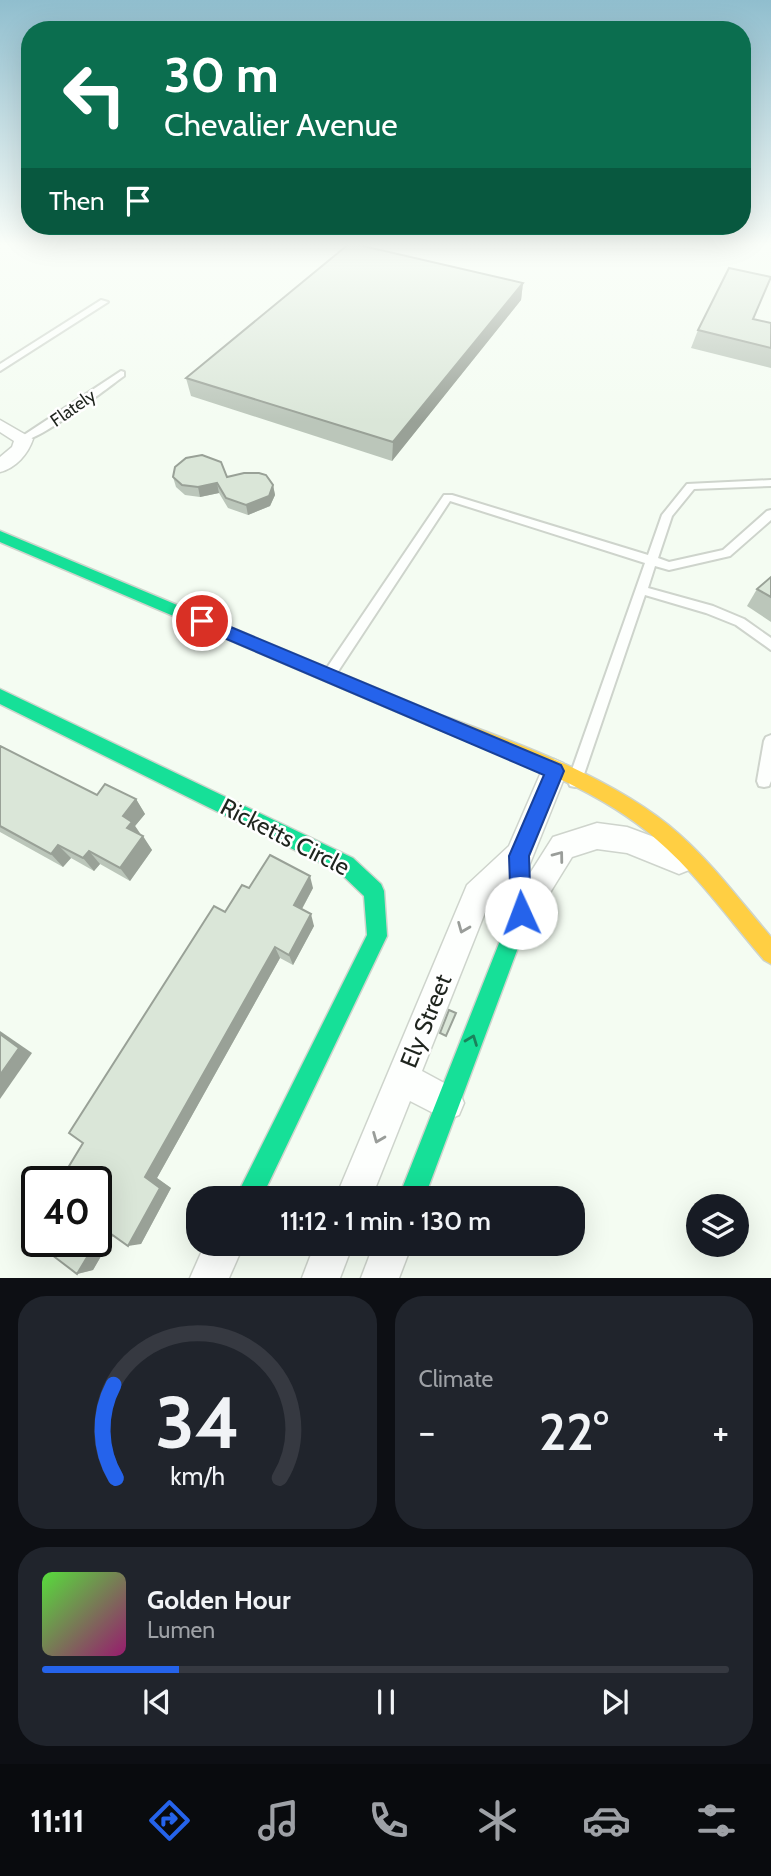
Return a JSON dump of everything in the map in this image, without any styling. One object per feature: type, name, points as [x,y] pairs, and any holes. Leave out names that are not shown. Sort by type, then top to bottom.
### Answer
[{"type":"street","points":[[0,425],[24,439],[20,450],[0,466]]},
{"type":"street","points":[[0,536],[565,776],[626,807],[672,840],[771,953]]},
{"type":"street","name":"Ricketts Circle","points":[[0,696],[346,865],[374,891],[377,936],[254,1186]]},
{"type":"street","name":"Ely Street","points":[[358,1186],[477,894],[519,856],[565,776]]},
{"type":"street","name":"Ely Street","points":[[416,1186],[521,913],[563,847],[597,836],[627,840],[696,867]]},
{"type":"street","name":"Ely Street","points":[[519,856],[521,913]]},
{"type":"street","points":[[402,1078],[447,1103]]},
{"type":"street","points":[[209,1278],[219,1256]]},
{"type":"street","points":[[321,1278],[329,1256]]},
{"type":"street","points":[[380,1278],[388,1256]]},
{"type":"lane","points":[[0,368],[103,303]]},
{"type":"lane","name":"Flately","points":[[24,439],[121,374]]},
{"type":"lane","points":[[565,776],[641,590],[667,515],[691,485],[771,483]]},
{"type":"lane","points":[[328,675],[448,497],[669,566],[726,553],[771,514]]},
{"type":"lane","points":[[641,590],[709,609],[740,622],[771,645]]},
{"type":"lane","points":[[764,781],[771,741]]},
{"type":"building","points":[[278,303],[507,303],[393,442],[186,378]]},
{"type":"building","points":[[712,303],[760,303],[753,319],[771,323],[771,348],[698,330]]},
{"type":"building","points":[[202,455],[221,462],[227,477],[244,473],[266,475],[273,485],[269,496],[246,505],[226,498],[217,483],[198,487],[182,485],[173,477],[175,467],[186,458]]},
{"type":"building","points":[[771,577],[771,597],[757,589]]},
{"type":"building","points":[[0,746],[97,795],[105,784],[136,799],[123,816],[132,822],[127,828],[143,836],[120,868],[89,851],[83,858],[58,845],[51,854],[0,826]]},
{"type":"building","points":[[270,855],[310,876],[294,905],[311,914],[289,955],[275,947],[145,1177],[160,1188],[128,1246],[112,1235],[112,1166],[69,1166],[83,1143],[69,1133],[214,906],[225,912],[242,885],[249,888]]},
{"type":"building","points":[[449,1010],[456,1013],[446,1036],[440,1033]]},
{"type":"building","points":[[0,1034],[19,1048],[0,1075]]},
{"type":"building","points":[[55,1257],[87,1257],[77,1274]]},
{"type":"traffic: fast","points":[[0,536],[432,719]]},
{"type":"traffic: fast","points":[[0,696],[346,865],[374,891],[377,936],[254,1186]]},
{"type":"traffic: fast","points":[[416,1186],[521,913],[519,856]]},
{"type":"traffic: slow","points":[[432,719],[558,771],[622,804],[650,822],[699,868],[771,953]]},
{"type":"route","points":[[202,621],[554,771],[519,856],[521,913]]}]
